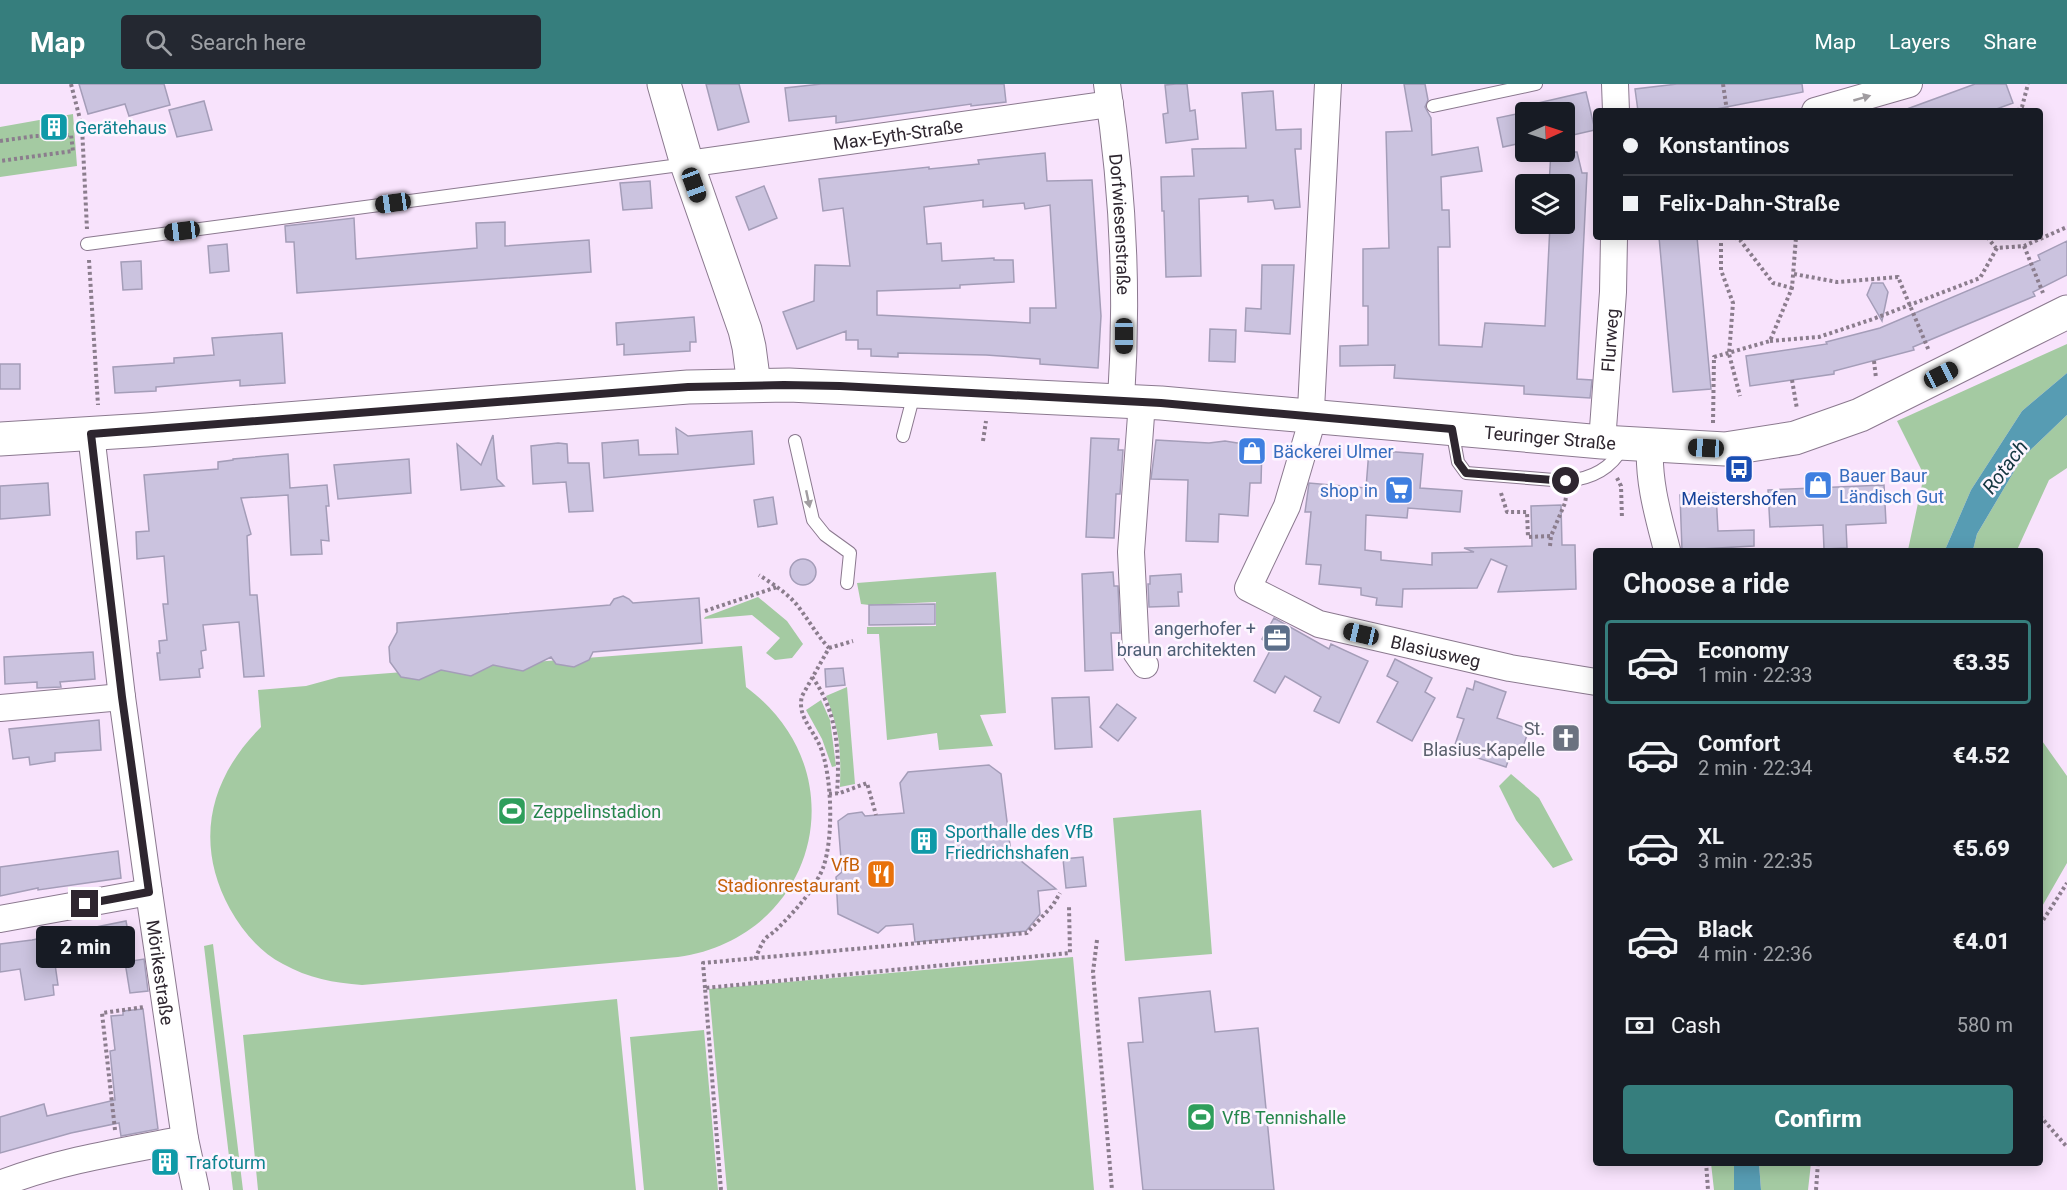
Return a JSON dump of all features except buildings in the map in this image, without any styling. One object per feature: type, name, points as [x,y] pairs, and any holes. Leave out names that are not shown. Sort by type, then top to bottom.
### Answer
[{"type":"street","points":[[664,84],[687,164],[745,330],[750,347],[754,385]]},
{"type":"street","points":[[1311,416],[1328,84]]},
{"type":"street","points":[[1615,84],[1616,108]]},
{"type":"street","points":[[1825,108],[1909,84]]},
{"type":"street","name":"Max-Eyth-Straße","points":[[687,164],[1109,94]]},
{"type":"street","name":"Dorfwiesenstraße","points":[[1109,94],[1121,221],[1132,401],[1131,552],[1136,652],[1145,665]]},
{"type":"street","name":"Flurweg","points":[[1614,240],[1613,292],[1622,449]]},
{"type":"street","name":"Teuringer Straße","points":[[0,439],[91,434],[688,387],[754,385],[840,386],[1132,401],[1452,429],[1622,449],[1725,449],[1795,438],[1878,407],[2055,303]]},
{"type":"street","name":"Blasiusweg","points":[[1311,416],[1310,428],[1287,506],[1248,588],[1319,624],[1510,668],[1593,682]]},
{"type":"street","name":"Mörikestraße","points":[[91,434],[122,697],[149,892],[185,1139],[196,1190]]},
{"type":"street","points":[[1622,449],[1649,460],[1653,496],[1666,548]]},
{"type":"street","points":[[0,708],[122,697]]},
{"type":"street","points":[[0,919],[149,892]]},
{"type":"street","points":[[0,1184],[117,1152],[185,1139]]},
{"type":"lane","points":[[1433,106],[1536,84]]},
{"type":"lane","points":[[87,244],[687,164]]},
{"type":"lane","points":[[903,436],[915,390]]},
{"type":"lane","points":[[1452,429],[1458,462],[1466,473],[1566,481],[1582,480],[1604,470],[1622,449]]},
{"type":"lane","points":[[795,441],[813,520],[825,535],[850,553],[847,583]]},
{"type":"path","points":[[1723,84],[1727,108]]},
{"type":"path","points":[[2021,108],[2028,84]]},
{"type":"path","points":[[0,141],[35,136],[71,135],[73,151],[0,161]]},
{"type":"path","points":[[2043,238],[2067,227]]},
{"type":"path","points":[[1721,240],[1721,270],[1733,303],[1729,354],[1740,396]]},
{"type":"path","points":[[1740,240],[1773,283],[1792,288]]},
{"type":"path","points":[[1770,341],[1792,288],[1796,240]]},
{"type":"path","points":[[1989,240],[1996,248]]},
{"type":"path","points":[[1996,248],[2024,246],[2038,240]]},
{"type":"path","points":[[2024,246],[2055,303]]},
{"type":"path","points":[[1713,425],[1714,357],[1770,341],[1819,337],[1911,305],[1980,278],[1996,248]]},
{"type":"path","points":[[1794,274],[1837,282],[1898,277],[1932,358]]},
{"type":"path","points":[[1792,380],[1797,413]]},
{"type":"path","points":[[983,441],[987,419]]},
{"type":"path","points":[[1702,425],[1724,424]]},
{"type":"path","points":[[1622,449],[1622,519]]},
{"type":"path","points":[[1495,475],[1507,512],[1527,512],[1528,537],[1551,536]]},
{"type":"path","points":[[1550,546],[1551,536],[1565,503],[1566,481]]},
{"type":"path","points":[[759,576],[777,587],[797,605],[815,633],[829,648]]},
{"type":"path","points":[[705,611],[777,587]]},
{"type":"path","points":[[755,959],[764,939],[773,933],[801,904],[822,868],[830,834],[829,794],[820,747],[801,713],[801,696],[829,648],[853,641]]},
{"type":"path","points":[[812,676],[821,689],[835,729],[840,763],[837,793]]},
{"type":"path","points":[[829,794],[867,783],[876,815]]},
{"type":"path","points":[[2043,920],[2067,883]]},
{"type":"path","points":[[721,1190],[703,963],[1027,933],[1053,905],[1060,893]]},
{"type":"path","points":[[705,988],[1070,953],[1069,907]]},
{"type":"path","points":[[1097,940],[1093,972],[1112,1190]]},
{"type":"path","points":[[117,1152],[102,1012],[165,1004]]},
{"type":"path","points":[[2043,1119],[2067,1147]]},
{"type":"path","points":[[1706,1166],[1708,1190]]},
{"type":"path","points":[[1816,1190],[1818,1166]]},
{"type":"green space","points":[[73,114],[77,166],[0,177],[0,127]]},
{"type":"green space","points":[[2067,344],[2067,373],[2022,411],[1971,490],[1946,548],[1908,548],[1924,475],[1897,421]]},
{"type":"green space","points":[[2067,415],[2067,468],[2049,480],[2018,548],[1974,548],[1977,534],[2022,458]]},
{"type":"green space","points":[[996,572],[1006,713],[980,715],[993,746],[939,750],[937,733],[887,740],[879,634],[867,634],[867,627],[936,626],[936,602],[861,604],[857,583]]},
{"type":"green space","points":[[758,597],[787,621],[803,644],[792,658],[775,660],[766,653],[780,638],[752,615],[704,619]]},
{"type":"green space","name":"Zeppelinstadion","points":[[742,646],[746,687],[782,722],[803,762],[811,804],[807,846],[791,885],[764,918],[726,943],[678,957],[362,985],[321,979],[283,964],[253,941],[230,909],[212,860],[210,836],[219,790],[229,768],[243,747],[261,727],[258,690],[306,686],[339,677]]},
{"type":"green space","points":[[847,687],[855,784],[840,787],[839,740],[826,696]]},
{"type":"green space","points":[[821,700],[830,720],[836,766],[832,767],[822,739],[806,710]]},
{"type":"green space","points":[[2043,742],[2067,776],[2067,863],[2043,905]]},
{"type":"green space","points":[[1511,774],[1539,798],[1573,860],[1553,868],[1516,820],[1499,786]]},
{"type":"green space","points":[[1201,810],[1212,954],[1125,961],[1113,818]]},
{"type":"green space","points":[[213,944],[243,1190],[233,1190],[204,946]]},
{"type":"green space","points":[[1073,957],[1094,1190],[727,1190],[709,989]]},
{"type":"green space","points":[[617,999],[636,1190],[258,1190],[243,1035]]},
{"type":"green space","points":[[704,1030],[718,1190],[644,1190],[630,1037]]},
{"type":"green space","points":[[1711,1166],[1734,1166],[1734,1190],[1714,1190]]},
{"type":"green space","points":[[1759,1166],[1811,1166],[1808,1190],[1761,1190]]},
{"type":"water","name":"Rotach","points":[[2067,373],[2067,415],[2022,458],[1977,534],[1974,548],[1946,548],[1971,490],[2022,411]]},
{"type":"water","points":[[1734,1166],[1759,1166],[1761,1190],[1734,1190]]},
{"type":"place","name":"Gerätehaus","points":[[54,127]]},
{"type":"place","name":"Bäckerei Ulmer","points":[[1252,451]]},
{"type":"place","name":"Meistershofen","points":[[1739,469]]},
{"type":"place","name":"Bauer Baur Ländisch Gut","points":[[1818,485]]},
{"type":"place","name":"shop in","points":[[1399,490]]},
{"type":"place","name":"angerhofer + braun architekten","points":[[1277,638]]},
{"type":"place","name":"St. Blasius-Kapelle","points":[[1566,738]]},
{"type":"place","name":"Zeppelinstadion","points":[[512,811]]},
{"type":"place","name":"Sporthalle des VfB Friedrichshafen","points":[[924,841]]},
{"type":"place","name":"VfB Stadionrestaurant","points":[[881,874]]},
{"type":"place","name":"VfB Tennishalle","points":[[1201,1117]]},
{"type":"place","name":"Trafoturm","points":[[165,1162]]},
{"type":"route","points":[[85,904],[149,892],[122,697],[91,434],[688,387],[840,386],[1121,400],[1452,429],[1458,462],[1466,473],[1566,481]]}]
